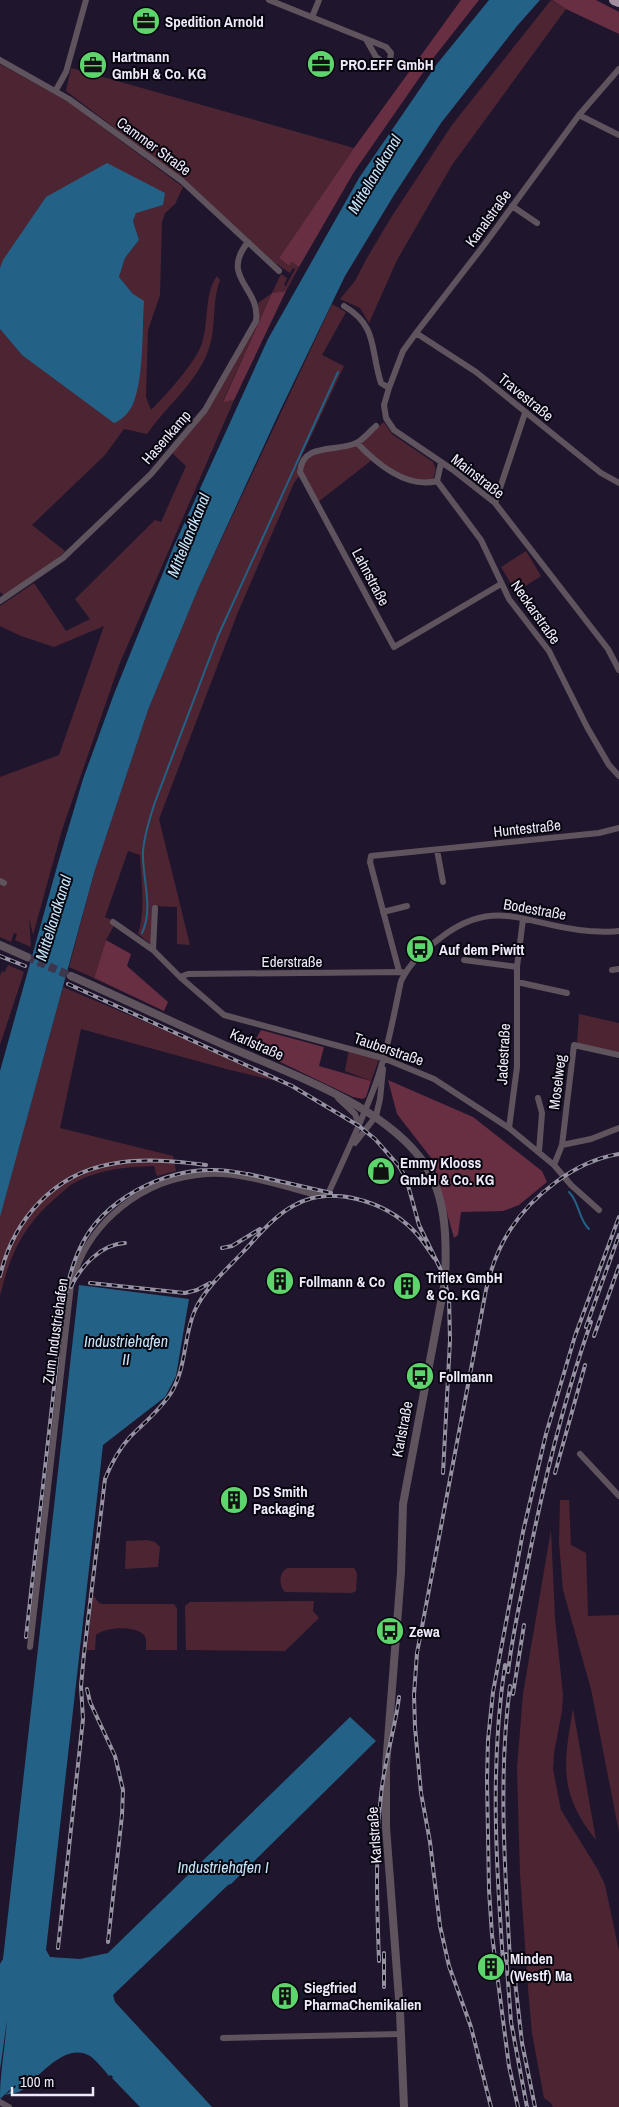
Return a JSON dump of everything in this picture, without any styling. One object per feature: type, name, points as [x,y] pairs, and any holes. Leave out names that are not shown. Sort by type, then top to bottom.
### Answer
[{"type":"main road","points":[[614,0],[619,2]]},
{"type":"street","points":[[56,90],[66,72],[86,0]]},
{"type":"street","points":[[269,0],[367,40]]},
{"type":"street","points":[[312,17],[319,0]]},
{"type":"street","name":"Cammer Straße","points":[[0,60],[56,90],[193,190],[280,271]]},
{"type":"street","name":"Kanalstraße","points":[[389,388],[403,352],[416,333],[484,245],[579,115],[619,69]]},
{"type":"street","points":[[579,115],[619,135]]},
{"type":"street","points":[[512,206],[537,223]]},
{"type":"street","name":"Hasenkamp","points":[[0,601],[48,570],[89,534],[151,474],[206,410],[256,321],[256,308],[237,266],[240,253],[248,242]]},
{"type":"street","points":[[344,306],[355,313],[370,333],[381,382],[389,388]]},
{"type":"street","name":"Travestraße","points":[[416,333],[476,372],[601,473],[619,483]]},
{"type":"street","name":"Mainstraße","points":[[389,388],[384,411],[389,424],[400,435],[454,470],[495,503],[608,649],[619,670]]},
{"type":"street","points":[[495,503],[526,412]]},
{"type":"street","name":"Lahnstraße","points":[[376,426],[357,443],[310,453],[302,462],[300,472],[394,648],[501,584]]},
{"type":"street","points":[[357,443],[372,459],[402,477],[422,482],[437,482],[441,463]]},
{"type":"street","name":"Neckarstraße","points":[[437,482],[481,540],[509,600],[549,651],[592,736],[609,764],[619,776]]},
{"type":"street","name":"Huntestraße","points":[[383,912],[371,856],[599,833],[619,828]]},
{"type":"street","points":[[437,850],[443,882]]},
{"type":"street","points":[[402,972],[383,912],[407,906]]},
{"type":"street","points":[[153,950],[155,908]]},
{"type":"street","name":"Bodestraße","points":[[365,1110],[383,1058],[402,972],[437,940],[472,920],[499,914],[582,930],[619,931]]},
{"type":"street","name":"Jadestraße","points":[[509,1128],[517,1067],[517,966],[523,919]]},
{"type":"street","name":"Tauberstraße","points":[[113,922],[153,950],[215,1010],[229,1018],[383,1058],[434,1079],[509,1128],[554,1165],[599,1210]]},
{"type":"street","points":[[0,945],[27,957]]},
{"type":"street","points":[[464,960],[517,966]]},
{"type":"street","name":"Ederstraße","points":[[180,977],[188,974],[402,972]]},
{"type":"street","name":"Karlstraße","points":[[70,976],[329,1092],[376,1116],[398,1134],[418,1155],[428,1170],[442,1209],[446,1246],[440,1308],[402,1509],[401,1572],[386,1766],[386,1827],[401,2034],[404,2107]]},
{"type":"street","points":[[517,982],[567,993]]},
{"type":"street","name":"Moselweg","points":[[554,1165],[562,1145],[574,1045],[619,1055]]},
{"type":"street","name":"Bodestraße","points":[[376,1116],[380,1099],[383,1058]]},
{"type":"street","points":[[329,1092],[356,1114],[359,1126]]},
{"type":"street","points":[[538,1098],[542,1113],[539,1152]]},
{"type":"street","name":"Zum Industriehafen","points":[[30,1647],[71,1285],[74,1275],[97,1231],[132,1197],[174,1179],[208,1174],[250,1178],[320,1196],[328,1194],[365,1110]]},
{"type":"street","name":"Zum Industriehafen","points":[[349,1150],[376,1116]]},
{"type":"street","points":[[562,1145],[591,1139],[619,1128]]},
{"type":"street","points":[[580,1454],[619,1496]]},
{"type":"street","points":[[223,2038],[401,2034]]},
{"type":"street","points":[[1,2103],[9,2107]]},
{"type":"shaded area","points":[[461,0],[479,0],[431,61],[354,172],[299,267],[292,262],[289,266],[279,258],[354,148]]},
{"type":"shaded area","points":[[551,0],[566,9],[452,165],[397,260],[369,323],[360,308],[340,299],[355,281],[392,216],[452,125]]},
{"type":"shaded area","points":[[552,0],[596,0],[619,12],[619,34],[566,9]]},
{"type":"shaded area","points":[[0,64],[67,101],[183,187],[175,204],[165,213],[162,222],[160,295],[148,330],[146,397],[151,410],[180,378],[199,350],[204,335],[210,291],[217,276],[220,280],[216,296],[210,345],[205,358],[191,381],[147,434],[124,429],[105,455],[32,525],[65,551],[55,561],[4,596],[0,592],[0,329],[22,355],[133,294],[119,277],[125,258],[139,240],[133,221],[136,212],[163,205],[46,197],[0,268]]},
{"type":"shaded area","points":[[71,68],[354,148],[279,258],[289,266],[292,262],[299,267],[286,291],[272,293],[281,274],[287,278],[284,285],[286,286],[295,269],[293,268],[290,273],[275,263],[189,184],[66,91]]},
{"type":"shaded area","points":[[286,291],[234,400],[223,402],[272,293]]},
{"type":"shaded area","points":[[272,293],[223,401],[234,400],[119,665],[62,830],[33,935],[29,917],[31,947],[15,940],[17,934],[14,933],[11,942],[0,937],[0,777],[59,755],[104,626],[54,647],[21,636],[0,626],[0,606],[34,583],[66,631],[90,619],[75,599],[155,520],[161,522],[186,466],[172,453],[238,357],[259,317],[258,303]]},
{"type":"shaded area","points":[[332,304],[346,312],[322,355],[344,366],[299,462],[297,468],[299,476],[294,483],[238,612],[159,819],[190,945],[177,944],[177,907],[154,906],[152,945],[138,934],[142,915],[140,855],[128,851],[105,917],[116,922],[106,940],[94,978],[69,967],[94,873],[148,710],[198,589]]},
{"type":"shaded area","points":[[384,422],[392,434],[433,462],[436,470],[433,479],[413,479],[403,476],[383,464],[359,443]]},
{"type":"shaded area","points":[[356,444],[372,460],[318,502],[304,479],[303,464],[307,458],[314,454],[332,448]]},
{"type":"shaded area","points":[[526,551],[541,576],[516,592],[501,567]]},
{"type":"shaded area","points":[[106,940],[131,954],[127,966],[168,1002],[164,1011],[94,978]]},
{"type":"shaded area","points":[[8,965],[24,972],[0,1045],[0,976],[2,971],[5,972]]},
{"type":"shaded area","points":[[63,987],[294,1085],[230,1070],[81,1029],[60,1128],[173,1156],[176,1171],[157,1176],[154,1166],[124,1168],[104,1171],[71,1185],[46,1207],[27,1229],[8,1267],[0,1296],[0,1216]]},
{"type":"shaded area","points":[[579,1014],[619,1023],[619,1053],[577,1044]]},
{"type":"shaded area","points":[[261,1030],[324,1047],[319,1066],[371,1081],[366,1097],[363,1099],[353,1097],[251,1048]]},
{"type":"shaded area","points":[[349,1049],[380,1057],[371,1081],[345,1071]]},
{"type":"shaded area","points":[[388,1080],[473,1117],[542,1171],[547,1182],[519,1205],[503,1211],[461,1212],[458,1235],[454,1238],[432,1159],[397,1114]]},
{"type":"shaded area","points":[[560,1500],[569,1500],[571,1545],[586,1553],[588,1616],[619,1615],[619,1832],[591,1689],[563,1590],[559,1542]]},
{"type":"shaded area","points":[[551,1530],[555,1619],[563,1695],[553,1769],[561,1810],[598,1870],[605,1885],[619,1951],[619,2107],[553,2107],[544,2098],[532,2033],[520,1874],[517,1768],[523,1694]]},
{"type":"shaded area","points":[[147,1540],[155,1542],[160,1547],[158,1567],[125,1569],[126,1541]]},
{"type":"shaded area","points":[[288,1568],[354,1568],[357,1573],[356,1591],[352,1593],[285,1592],[281,1586],[280,1578]]},
{"type":"shaded area","points":[[93,1595],[99,1603],[103,1604],[174,1604],[177,1608],[177,1650],[146,1650],[144,1635],[134,1630],[120,1628],[100,1632],[96,1635],[95,1650],[87,1650]]},
{"type":"shaded area","points":[[314,1601],[313,1611],[319,1618],[285,1651],[186,1650],[185,1606],[190,1602]]},
{"type":"shaded area","points":[[573,1709],[596,1840],[575,1808],[567,1778],[567,1747]]},
{"type":"water","name":"Mittellandkanal","points":[[489,0],[540,0],[517,26],[441,123],[394,195],[345,276],[278,415],[198,589],[148,710],[94,873],[0,1217],[0,1071],[83,779],[114,694],[173,548],[268,339],[359,178],[437,64]]},
{"type":"water","points":[[107,163],[165,193],[163,205],[136,213],[133,221],[139,240],[125,258],[119,277],[133,294],[144,301],[142,354],[137,393],[127,413],[114,423],[22,355],[0,329],[0,268],[3,260],[46,197]]},
{"type":"water","points":[[79,1285],[189,1299],[176,1376],[165,1397],[103,1445],[46,1950],[50,1957],[80,1959],[108,1953],[350,1717],[376,1741],[231,1884],[113,1995],[115,2002],[212,2107],[140,2107],[95,2060],[81,2053],[63,2056],[46,2068],[25,2088],[19,2092],[5,2095],[16,2087],[15,2085],[0,2099],[7,2020],[0,2070],[0,1964],[3,1959]]},
{"type":"waterway","points":[[142,933],[147,913],[143,852],[155,802],[218,636],[338,372]]},
{"type":"waterway","points":[[569,1192],[573,1196],[583,1221],[589,1229]]},
{"type":"tunnel","points":[[27,957],[71,976]]},
{"type":"railway","points":[[0,956],[25,966]]},
{"type":"railway","points":[[68,984],[292,1086],[359,1126],[375,1139],[398,1165],[406,1178],[419,1225],[440,1268],[449,1296],[450,1340],[443,1473]]},
{"type":"railway","points":[[491,2107],[471,2027],[449,1966],[440,1926],[430,1842],[421,1793],[415,1727],[414,1695],[417,1653],[486,1290],[496,1258],[510,1229],[530,1204],[542,1193],[578,1168],[602,1158],[619,1154]]},
{"type":"railway","points":[[0,1276],[15,1236],[26,1219],[54,1189],[71,1178],[90,1169],[123,1162],[158,1161],[206,1165]]},
{"type":"railway","points":[[26,1637],[63,1308],[72,1269],[81,1246],[91,1230],[104,1215],[119,1202],[154,1182],[192,1171],[227,1171],[253,1175]]},
{"type":"railway","points":[[248,1174],[331,1193]]},
{"type":"railway","points":[[58,1948],[83,1719],[81,1686],[84,1654],[105,1479],[126,1442],[157,1411],[171,1393],[180,1373],[188,1331],[195,1310],[217,1279],[266,1227],[293,1206],[324,1196],[357,1199],[388,1211],[414,1231],[434,1258]]},
{"type":"railway","points":[[518,2107],[509,2066],[492,1935],[489,1890],[487,1780],[488,1740],[493,1692],[523,1532],[546,1434],[575,1336],[619,1217]]},
{"type":"railway","points":[[222,1248],[232,1246],[260,1229]]},
{"type":"railway","points":[[586,1327],[619,1235]]},
{"type":"railway","points":[[71,1287],[80,1272],[92,1258],[108,1247],[125,1243]]},
{"type":"railway","points":[[594,1336],[619,1266]]},
{"type":"railway","points":[[90,1283],[185,1293],[197,1290],[210,1283]]},
{"type":"railway","points":[[508,1672],[516,1620],[547,1475],[571,1382],[591,1322]]},
{"type":"railway","points":[[555,1473],[585,1365]]},
{"type":"railway","points":[[513,1694],[524,1625]]},
{"type":"railway","points":[[503,1961],[498,1887],[496,1776],[497,1739],[505,1665]]},
{"type":"railway","points":[[510,1686],[506,1720],[503,1789],[510,1960]]},
{"type":"railway","points":[[87,1689],[90,1702],[115,1756],[123,1790],[108,1942]]},
{"type":"railway","points":[[379,1961],[377,1878],[379,1816],[382,1783],[399,1697]]},
{"type":"railway","points":[[384,1953],[384,1987]]},
{"type":"railway","points":[[506,1954],[511,2022],[527,2107]]},
{"type":"railway","points":[[515,1981],[522,2043],[535,2107]]},
{"type":"place","name":"Spedition Arnold","points":[[146,21]]},
{"type":"place","name":"PRO.EFF GmbH","points":[[321,64]]},
{"type":"place","name":"Hartmann GmbH & Co. KG","points":[[93,65]]},
{"type":"place","name":"Auf dem Piwitt","points":[[420,949]]},
{"type":"place","name":"Emmy Klooss GmbH & Co. KG","points":[[381,1171]]},
{"type":"place","name":"Follmann & Co","points":[[280,1281]]},
{"type":"place","name":"Triflex GmbH & Co. KG","points":[[407,1286]]},
{"type":"place","name":"Follmann","points":[[420,1376]]},
{"type":"place","name":"DS Smith Packaging","points":[[234,1500]]},
{"type":"place","name":"Zewa","points":[[390,1631]]},
{"type":"place","name":"Minden (Westf) Ma","points":[[491,1967]]},
{"type":"place","name":"Siegfried PharmaChemikalien","points":[[285,1996]]},
{"type":"water label","name":"Industriehafen II","points":[[126,1350]]},
{"type":"water label","name":"Industriehafen I","points":[[223,1867]]}]
